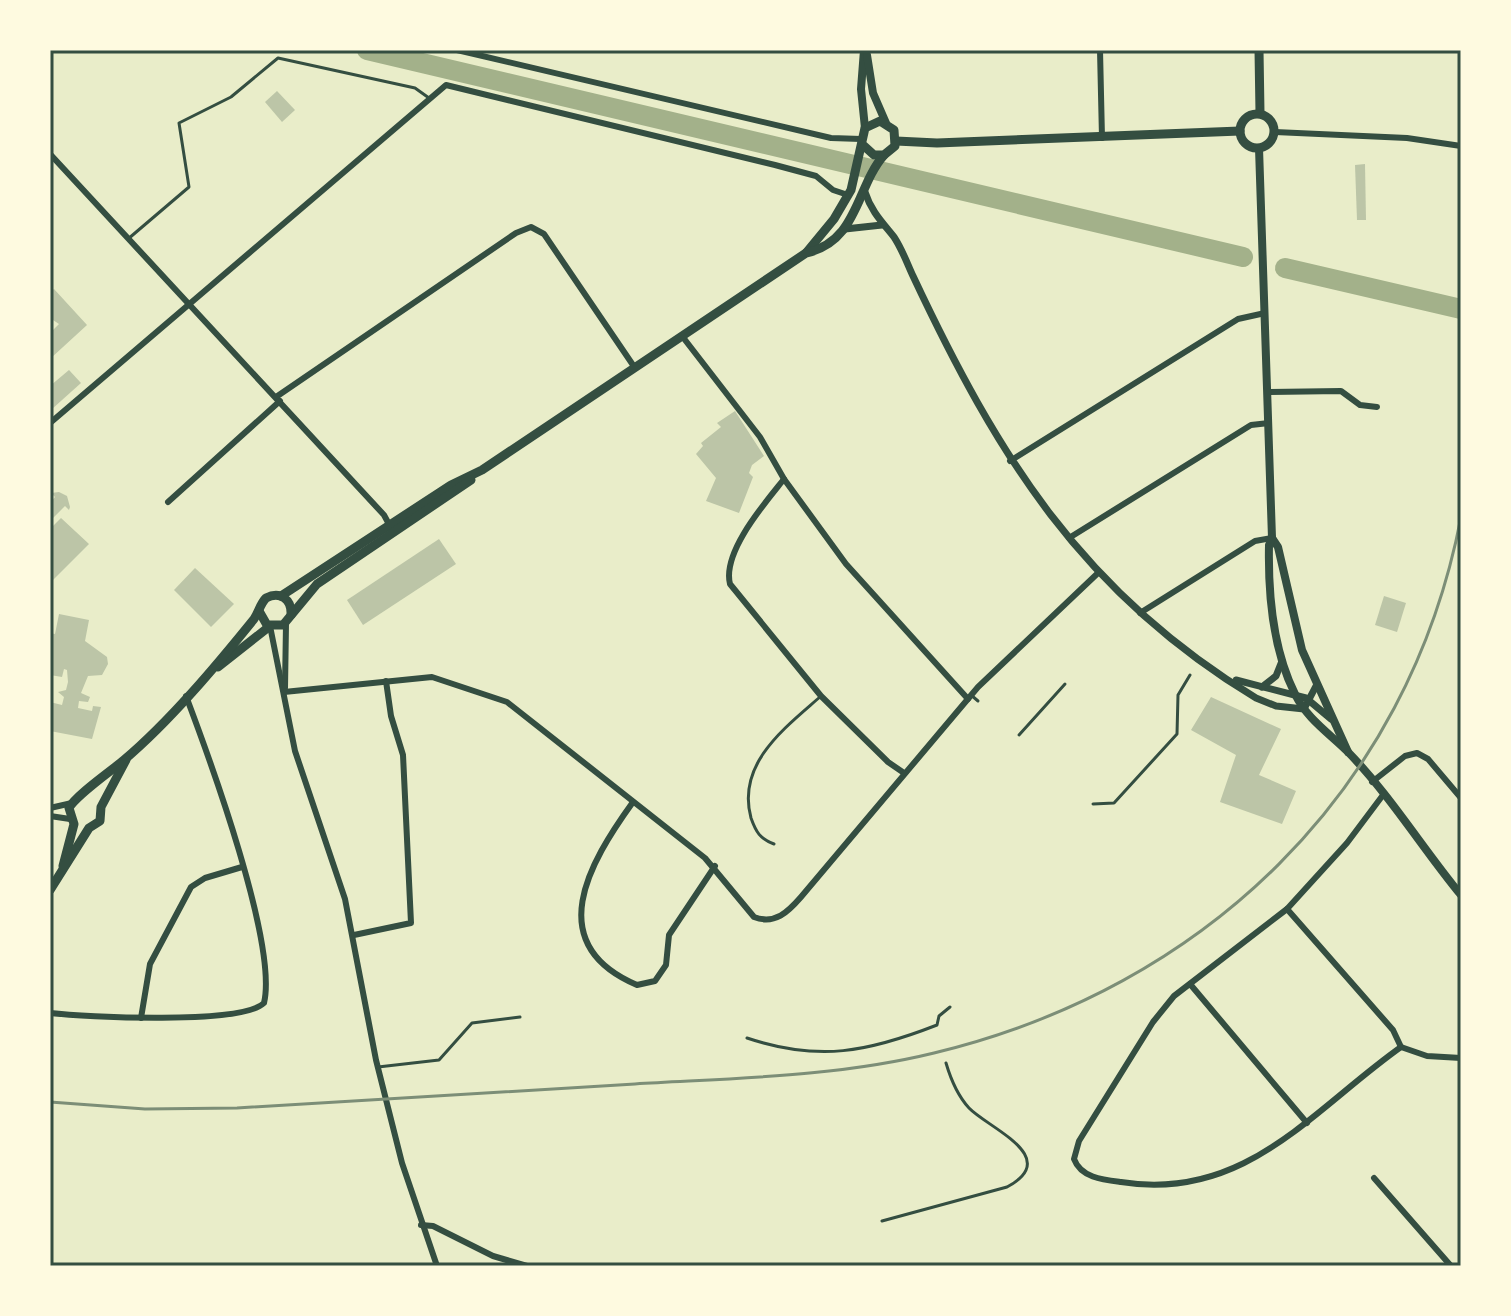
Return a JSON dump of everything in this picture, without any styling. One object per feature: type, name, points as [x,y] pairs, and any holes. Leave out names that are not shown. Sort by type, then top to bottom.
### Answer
[{"type":"main road","points":[[866,50],[873,93],[886,123],[894,130],[896,141]]},
{"type":"main road","points":[[63,866],[72,822],[72,803],[128,757],[206,676],[266,598],[281,596],[482,470],[806,253],[834,219],[853,182],[865,128],[861,89],[866,50]]},
{"type":"main road","points":[[1259,50],[1260,113]]},
{"type":"main road","points":[[1260,113],[1272,122],[1275,132],[1268,145],[1259,148],[1246,144],[1240,131],[1246,118],[1260,113]]},
{"type":"main road","points":[[865,128],[875,121],[886,123]]},
{"type":"main road","points":[[806,253],[818,250],[842,230],[881,158],[896,141],[1102,138],[1240,131]]},
{"type":"main road","points":[[862,142],[869,153],[881,158]]},
{"type":"main road","points":[[1259,148],[1272,538],[1269,545],[1270,595],[1283,659],[1295,694],[1304,709],[1348,752],[1461,895]]},
{"type":"main road","points":[[206,676],[270,626],[289,619],[317,584],[456,492],[482,470]]},
{"type":"main road","points":[[1272,538],[1278,547],[1293,620],[1316,686],[1348,752]]},
{"type":"main road","points":[[281,596],[288,601],[289,619]]},
{"type":"main road","points":[[259,611],[261,619],[270,626]]},
{"type":"main road","points":[[50,890],[89,828],[100,821],[101,807],[128,757]]},
{"type":"main road","points":[[84,796],[95,799],[101,807]]},
{"type":"main road","points":[[72,822],[89,828]]},
{"type":"street","points":[[457,50],[831,138],[862,142]]},
{"type":"street","points":[[1100,50],[1102,138]]},
{"type":"street","points":[[50,423],[446,85],[816,176],[833,190],[848,195]]},
{"type":"street","points":[[1275,132],[1407,138],[1461,146]]},
{"type":"street","points":[[50,154],[278,399],[390,525],[388,533],[335,568],[335,574]]},
{"type":"street","points":[[866,188],[882,225],[896,240],[977,406],[1010,461],[1098,573],[1140,613],[1266,702],[1304,709],[1316,686]]},
{"type":"street","points":[[842,230],[882,225]]},
{"type":"street","points":[[168,502],[278,399],[516,233],[531,227],[546,238],[635,368]]},
{"type":"street","points":[[1010,461],[1238,319],[1266,313]]},
{"type":"street","points":[[682,336],[760,437],[784,479],[855,574],[970,697]]},
{"type":"street","points":[[1268,392],[1344,391],[1360,405],[1377,407]]},
{"type":"street","points":[[1069,538],[1251,425],[1269,423]]},
{"type":"street","points":[[784,479],[737,548],[728,576],[734,591],[821,696],[888,762],[904,773]]},
{"type":"street","points":[[1140,613],[1255,541],[1272,538]]},
{"type":"street","points":[[284,692],[440,678],[507,702],[715,866],[748,912],[758,919],[770,920],[794,906],[970,697],[1098,573]]},
{"type":"street","points":[[284,692],[289,619]]},
{"type":"street","points":[[270,626],[295,751],[338,876],[354,935],[379,1069],[397,1141],[421,1225],[437,1266]]},
{"type":"street","points":[[1262,687],[1276,676],[1283,659]]},
{"type":"street","points":[[1223,674],[1311,700],[1331,719]]},
{"type":"street","points":[[354,935],[411,923],[403,755],[391,716],[386,681]]},
{"type":"street","points":[[50,1013],[93,1018],[141,1018],[262,1006],[265,992],[260,941],[242,867],[186,696]]},
{"type":"street","points":[[1372,782],[1405,756],[1417,753],[1428,759],[1461,798]]},
{"type":"street","points":[[1383,795],[1347,843],[1287,909],[1190,984],[1153,1022],[1075,1148],[1076,1165],[1086,1174],[1146,1185],[1186,1180],[1248,1162],[1279,1146],[1401,1047]]},
{"type":"street","points":[[633,802],[593,866],[582,893],[590,952],[597,961],[637,985],[655,981],[666,965],[669,935],[715,866]]},
{"type":"street","points":[[50,808],[72,803]]},
{"type":"street","points":[[50,816],[72,822]]},
{"type":"street","points":[[141,1018],[150,964],[191,887],[205,878],[242,867]]},
{"type":"street","points":[[1287,909],[1393,1030],[1401,1047],[1427,1056],[1461,1058]]},
{"type":"street","points":[[1190,984],[1307,1123]]},
{"type":"street","points":[[1374,1178],[1451,1266]]},
{"type":"street","points":[[421,1225],[433,1226],[493,1256],[527,1266]]},
{"type":"lane","points":[[128,239],[189,187],[179,123],[231,97],[270,63],[286,58],[415,88],[429,98]]},
{"type":"lane","points":[[1093,804],[1114,803],[1177,734],[1178,695],[1190,675]]},
{"type":"lane","points":[[1019,735],[1065,684]]},
{"type":"lane","points":[[774,844],[757,834],[752,821],[749,809],[752,780],[765,748],[773,738],[821,696]]},
{"type":"lane","points":[[970,697],[978,701]]},
{"type":"lane","points":[[747,1038],[807,1053],[850,1051],[901,1039],[937,1025],[939,1016],[950,1007]]},
{"type":"lane","points":[[379,1069],[439,1060],[472,1023],[520,1017]]},
{"type":"lane","points":[[882,1221],[1007,1187],[1023,1177],[1026,1170],[1024,1154],[1018,1144],[970,1109],[958,1093],[946,1063]]},
{"type":"building","points":[[277,91],[295,110],[282,122],[265,102]]},
{"type":"building","points":[[1365,164],[1366,220],[1357,220],[1355,165]]},
{"type":"building","points":[[54,289],[87,325],[51,358],[50,333],[59,324],[50,318],[50,292]]},
{"type":"building","points":[[69,370],[81,383],[52,409],[50,386]]},
{"type":"building","points":[[735,411],[764,456],[752,465],[749,473],[753,477],[739,513],[706,501],[716,478],[696,454],[703,446],[701,443],[721,427],[717,423]]},
{"type":"building","points":[[59,492],[67,496],[70,507],[69,510],[65,506],[50,521],[50,503],[55,497],[51,493]]},
{"type":"building","points":[[61,518],[89,544],[50,583],[50,523],[53,526]]},
{"type":"building","points":[[439,539],[456,564],[363,625],[347,600]]},
{"type":"building","points":[[195,568],[234,604],[211,627],[174,590]]},
{"type":"building","points":[[1384,596],[1406,603],[1397,632],[1375,625]]},
{"type":"building","points":[[59,614],[89,620],[85,641],[107,657],[108,664],[102,675],[88,676],[81,693],[90,697],[88,702],[79,701],[78,708],[92,711],[93,706],[101,707],[92,739],[50,731],[50,702],[62,705],[64,697],[58,692],[66,690],[68,682],[67,670],[64,669],[62,677],[50,675],[50,633],[55,634]]},
{"type":"building","points":[[1211,697],[1281,729],[1259,775],[1296,791],[1282,824],[1220,802],[1236,755],[1191,730]]},
{"type":"waterway","points":[[367,50],[1243,257]]},
{"type":"waterway","points":[[1285,268],[1461,309]]},
{"type":"railway","points":[[50,1102],[145,1109],[237,1108],[785,1075],[897,1061],[1032,1023],[1123,981],[1205,928],[1279,864],[1342,791],[1394,708],[1434,617],[1461,517]]}]
